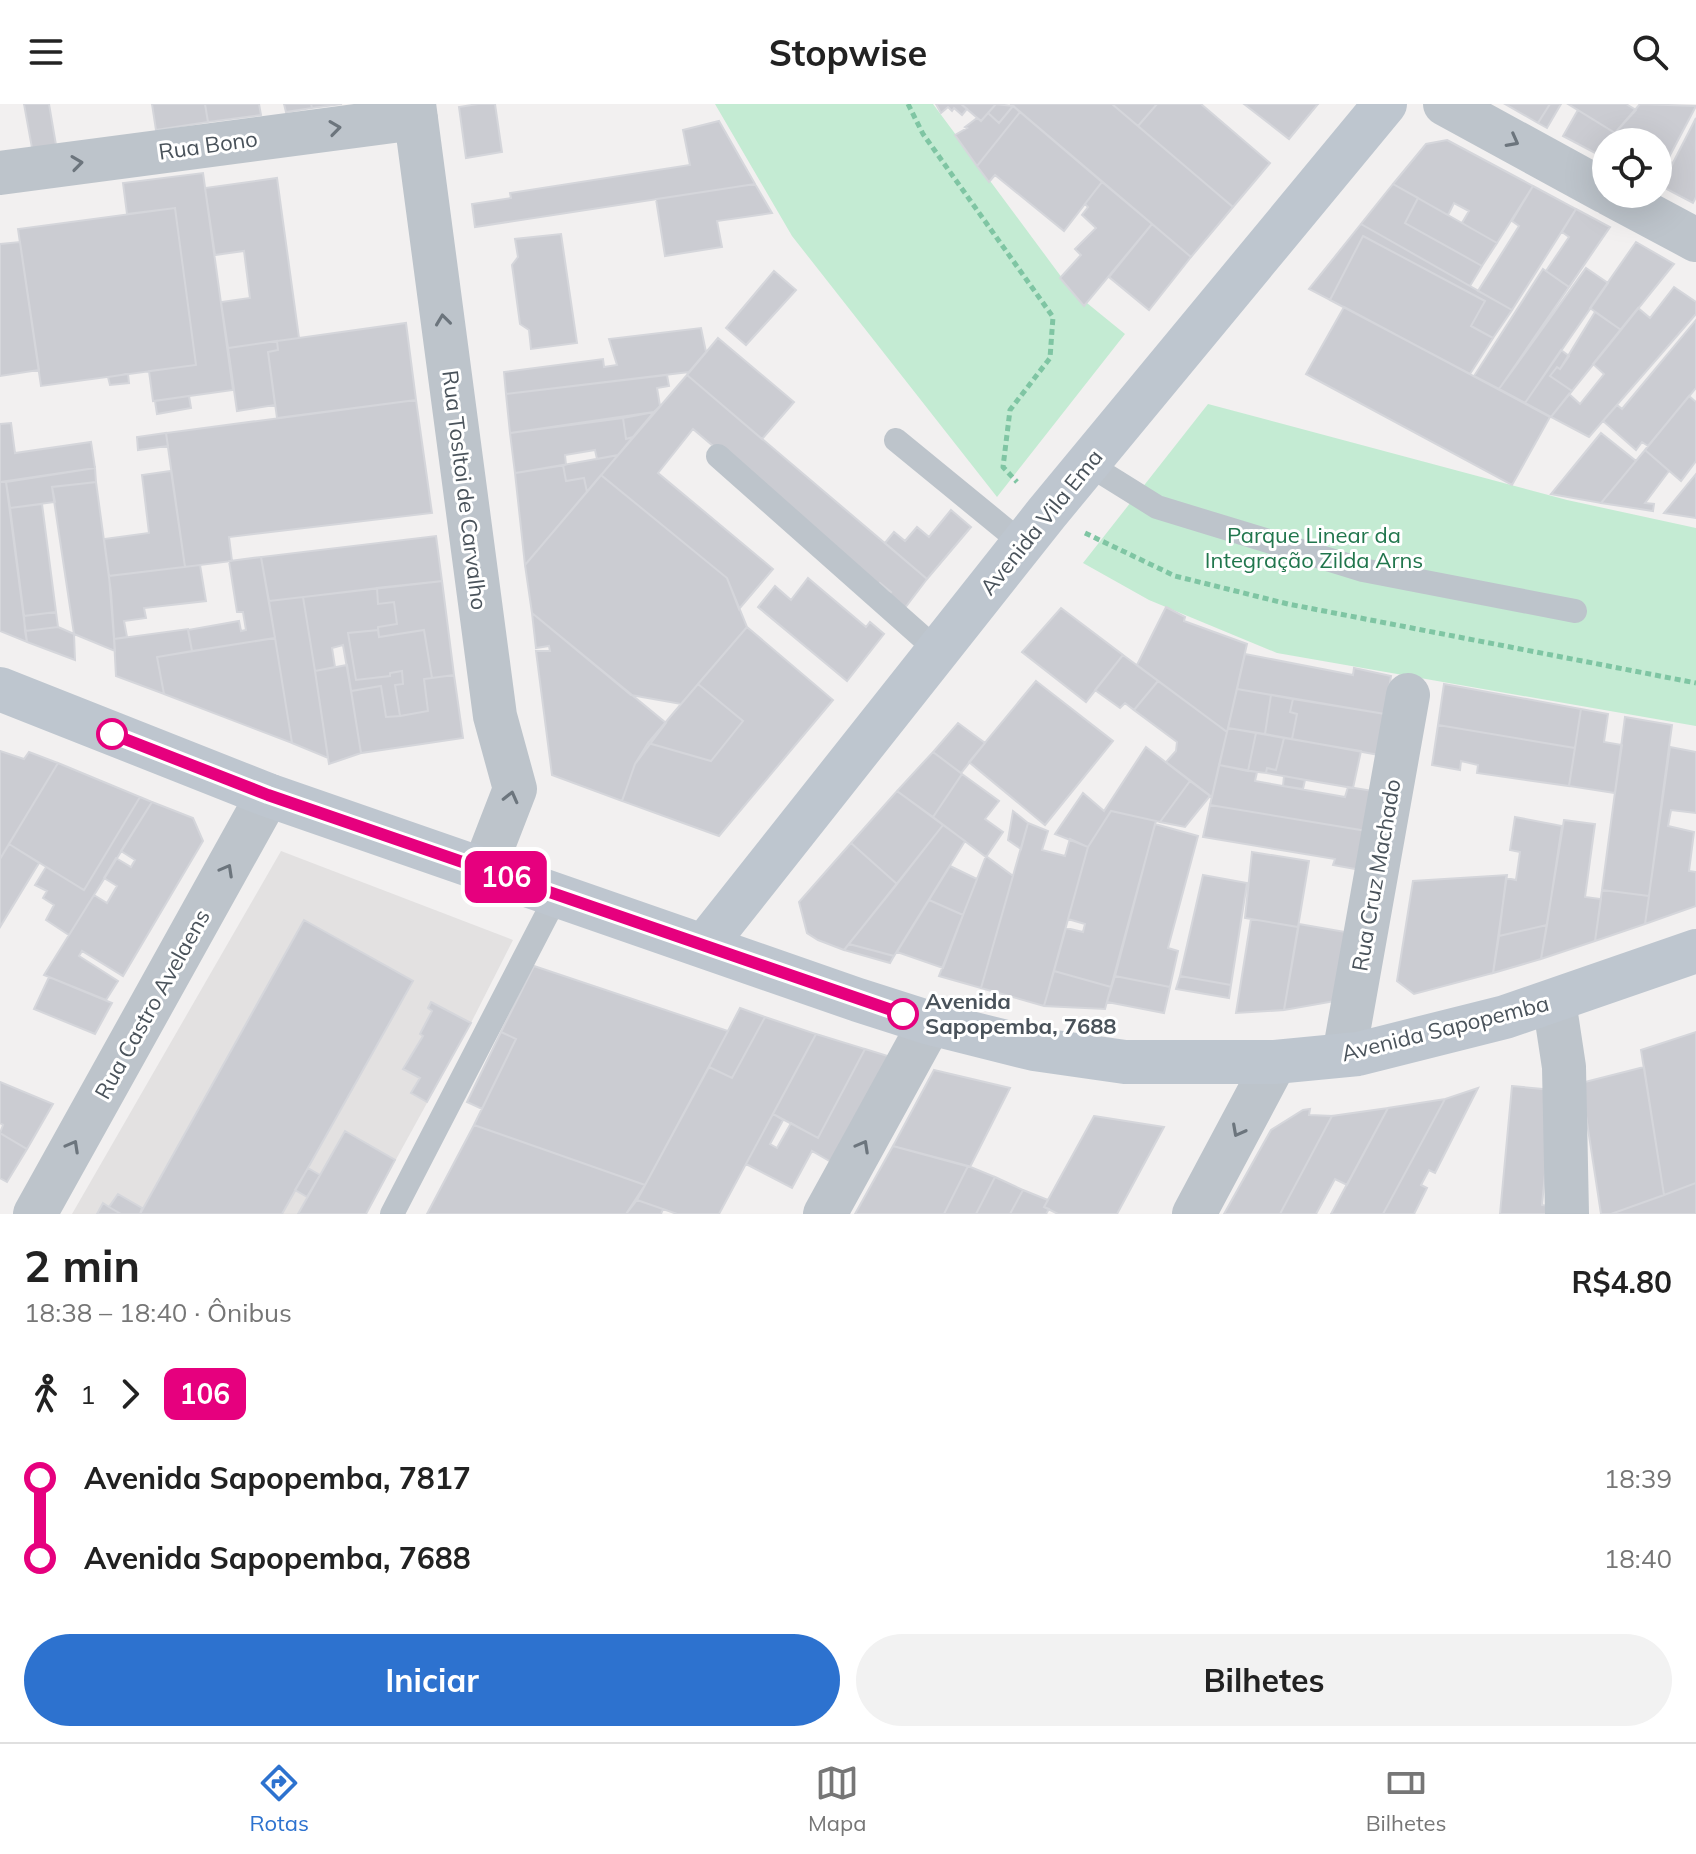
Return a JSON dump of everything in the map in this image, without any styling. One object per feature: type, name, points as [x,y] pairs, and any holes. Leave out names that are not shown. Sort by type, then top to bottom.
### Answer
[{"type":"main road","name":"Avenida Vila Ema","points":[[704,946],[1023,544],[1385,104]]},
{"type":"main road","name":"Avenida Sapopemba","points":[[0,689],[268,795],[930,1023],[1034,1049],[1125,1062],[1275,1062],[1344,1055],[1505,1017],[1696,951]]},
{"type":"street","points":[[1445,104],[1592,184]]},
{"type":"street","name":"Rua Bono","points":[[0,173],[415,111]]},
{"type":"street","name":"Rua Tosltoi de Carvalho","points":[[415,111],[495,716],[515,789],[484,869]]},
{"type":"street","points":[[1636,208],[1696,240]]},
{"type":"street","name":"Rua Cruz Machado","points":[[1344,1055],[1408,695]]},
{"type":"street","name":"Rua Castro Avelaens","points":[[35,1214],[268,795]]},
{"type":"street","points":[[1554,1001],[1564,1067],[1567,1214]]},
{"type":"street","points":[[825,1214],[930,1023]]},
{"type":"street","points":[[1194,1214],[1275,1062]]},
{"type":"lane","points":[[896,440],[1023,544]]},
{"type":"lane","points":[[718,456],[938,651]]},
{"type":"lane","points":[[1088,464],[1157,507],[1348,566],[1575,611]]},
{"type":"lane","points":[[392,1214],[557,895]]},
{"type":"shaded area","points":[[281,851],[513,940],[366,1214],[72,1214]]},
{"type":"green space","points":[[715,104],[933,104],[1071,290],[1125,334],[997,497],[792,236]]},
{"type":"green space","name":"Parque Linear da Integração Zilda Arns","points":[[1208,404],[1567,500],[1696,528],[1696,726],[1277,653],[1149,600],[1083,563]]},
{"type":"building","points":[[24,104],[49,104],[56,145],[32,148]]},
{"type":"building","points":[[152,104],[205,104],[208,122],[156,130]]},
{"type":"building","points":[[205,104],[259,104],[261,115],[208,122]]},
{"type":"building","points":[[284,104],[311,104],[312,108],[286,112]]},
{"type":"building","points":[[311,104],[342,104],[312,108]]},
{"type":"building","points":[[495,104],[502,152],[466,158],[459,107]]},
{"type":"building","points":[[936,104],[961,104],[967,109],[962,115],[948,107],[941,113]]},
{"type":"building","points":[[961,104],[996,104],[981,121]]},
{"type":"building","points":[[996,104],[1013,106],[999,123],[988,113]]},
{"type":"building","points":[[1011,104],[1112,104],[1233,207],[1191,257]]},
{"type":"building","points":[[1112,104],[1157,104],[1138,126]]},
{"type":"building","points":[[1157,104],[1201,104],[1270,163],[1233,207],[1138,126]]},
{"type":"building","points":[[1244,104],[1318,104],[1289,139]]},
{"type":"building","points":[[1505,104],[1550,104],[1538,123]]},
{"type":"building","points":[[1550,104],[1561,104],[1547,128],[1538,123]]},
{"type":"building","points":[[1568,104],[1626,104],[1636,110],[1620,128],[1607,128]]},
{"type":"building","points":[[1640,104],[1696,106],[1672,152],[1672,128],[1619,128]]},
{"type":"building","points":[[1013,106],[1020,112],[977,166],[955,135],[977,118],[981,121],[988,113],[999,123]]},
{"type":"building","points":[[1578,110],[1607,128],[1592,128],[1592,151],[1563,136]]},
{"type":"building","points":[[1020,112],[1102,182],[1064,231],[995,175],[989,182],[977,166]]},
{"type":"building","points":[[1696,118],[1696,197],[1693,203],[1672,192],[1672,165]]},
{"type":"building","points":[[719,121],[755,184],[475,227],[472,204],[511,198],[510,193],[690,165],[683,130]]},
{"type":"building","points":[[1447,140],[1533,186],[1497,243],[1462,223],[1469,211],[1454,203],[1448,215],[1393,184],[1426,144]]},
{"type":"building","points":[[203,173],[233,390],[153,401],[149,371],[196,365],[175,208],[127,214],[123,183]]},
{"type":"building","points":[[277,178],[299,338],[228,348],[221,302],[250,298],[244,251],[215,255],[205,188]]},
{"type":"building","points":[[1102,182],[1152,224],[1084,306],[1060,278],[1081,255],[1075,249],[1096,228],[1082,215],[1088,207],[1085,204]]},
{"type":"building","points":[[755,184],[772,213],[717,221],[722,247],[665,256],[656,199]]},
{"type":"building","points":[[1393,184],[1418,198],[1405,223],[1482,266],[1470,286],[1361,224]]},
{"type":"building","points":[[1533,186],[1576,209],[1512,310],[1478,291],[1519,226],[1512,221]]},
{"type":"building","points":[[1418,198],[1497,243],[1482,266],[1405,223]]},
{"type":"building","points":[[175,208],[196,365],[41,386],[18,229]]},
{"type":"building","points":[[1576,209],[1610,227],[1569,287],[1546,271],[1569,237],[1562,232]]},
{"type":"building","points":[[1152,224],[1191,257],[1149,310],[1109,277]]},
{"type":"building","points":[[1361,224],[1512,310],[1493,338],[1471,326],[1485,301],[1363,236],[1330,300],[1309,289]]},
{"type":"building","points":[[561,234],[577,343],[531,349],[529,330],[520,324],[512,265],[518,257],[515,239]]},
{"type":"building","points":[[1363,236],[1485,301],[1471,326],[1493,338],[1470,374],[1330,300]]},
{"type":"building","points":[[20,242],[39,370],[0,376],[0,244]]},
{"type":"building","points":[[1636,242],[1674,264],[1621,330],[1590,308]]},
{"type":"building","points":[[1586,268],[1608,283],[1525,403],[1499,389]]},
{"type":"building","points":[[1543,269],[1569,287],[1499,389],[1474,376]]},
{"type":"building","points":[[774,271],[796,290],[746,345],[726,328]]},
{"type":"building","points":[[1674,287],[1696,302],[1696,314],[1589,437],[1551,417],[1569,394],[1580,404],[1604,374],[1593,364],[1638,308],[1650,318]]},
{"type":"building","points":[[1344,307],[1550,417],[1512,485],[1306,374]]},
{"type":"building","points":[[1595,312],[1621,330],[1572,391],[1550,376],[1557,367],[1560,369]]},
{"type":"building","points":[[1696,320],[1696,388],[1648,446],[1642,442],[1636,450],[1603,421],[1617,405],[1622,409]]},
{"type":"building","points":[[406,323],[416,400],[277,418],[268,352],[278,350],[277,341]]},
{"type":"building","points":[[701,328],[706,352],[689,372],[506,394],[504,372],[603,359],[604,367],[617,365],[609,339]]},
{"type":"building","points":[[718,338],[794,402],[762,439],[687,375]]},
{"type":"building","points":[[277,341],[278,350],[268,352],[275,405],[237,411],[228,348]]},
{"type":"building","points":[[1561,350],[1569,356],[1560,369],[1557,367],[1550,376],[1572,391],[1551,417],[1525,403]]},
{"type":"building","points":[[128,374],[129,383],[110,385],[108,377]]},
{"type":"building","points":[[667,375],[669,386],[657,388],[660,406],[654,412],[510,433],[506,394]]},
{"type":"building","points":[[687,375],[927,579],[901,613],[884,600],[891,592],[880,583],[878,586],[693,429],[658,473],[773,569],[739,609],[727,578],[601,475]]},
{"type":"building","points":[[189,396],[191,408],[157,414],[155,401]]},
{"type":"building","points":[[1689,396],[1696,402],[1696,461],[1681,481],[1645,450]]},
{"type":"building","points":[[416,400],[432,513],[229,537],[232,561],[185,567],[166,433]]},
{"type":"building","points":[[654,412],[633,437],[626,439],[623,418]]},
{"type":"building","points":[[623,418],[626,439],[633,437],[618,455],[597,459],[595,450],[565,455],[566,465],[515,473],[510,433]]},
{"type":"building","points":[[11,423],[15,453],[91,442],[95,468],[0,482],[0,424]]},
{"type":"building","points":[[166,433],[168,446],[138,450],[137,437]]},
{"type":"building","points":[[1601,433],[1636,461],[1601,503],[1551,494]]},
{"type":"building","points":[[1645,450],[1669,471],[1645,503],[1654,504],[1653,511],[1601,503]]},
{"type":"building","points":[[618,455],[587,492],[584,478],[566,481],[563,465]]},
{"type":"building","points":[[563,465],[566,481],[584,478],[587,492],[525,565],[515,473]]},
{"type":"building","points":[[95,468],[96,482],[52,487],[55,502],[10,508],[6,482]]},
{"type":"building","points":[[171,471],[185,567],[109,576],[104,539],[149,533],[142,475]]},
{"type":"building","points":[[1696,474],[1696,518],[1664,513]]},
{"type":"building","points":[[601,475],[727,578],[747,627],[681,704],[631,695],[532,613],[525,565]]},
{"type":"building","points":[[0,482],[6,482],[27,642],[0,631]]},
{"type":"building","points":[[96,482],[111,592],[115,651],[74,634],[52,487]]},
{"type":"building","points":[[42,504],[56,612],[24,616],[10,508]]},
{"type":"building","points":[[951,510],[971,527],[927,579],[885,543],[894,532],[905,541],[917,527],[929,537]]},
{"type":"building","points":[[436,536],[442,581],[269,601],[261,557]]},
{"type":"building","points":[[261,557],[275,638],[192,651],[188,630],[239,621],[241,631],[246,630],[243,612],[237,612],[229,561]]},
{"type":"building","points":[[200,565],[206,601],[144,608],[146,618],[124,621],[127,637],[114,639],[109,576]]},
{"type":"building","points":[[808,578],[866,627],[870,622],[884,634],[847,681],[758,607],[775,586],[791,600]]},
{"type":"building","points":[[442,581],[454,675],[432,678],[424,630],[379,637],[378,627],[397,624],[394,602],[378,604],[377,588]]},
{"type":"building","points":[[377,588],[378,604],[394,602],[397,624],[378,627],[378,630],[348,633],[356,680],[390,676],[390,673],[402,671],[403,684],[395,685],[400,716],[386,717],[381,686],[351,691],[343,645],[332,648],[335,667],[315,671],[303,597]]},
{"type":"building","points":[[303,597],[328,758],[292,743],[269,601]]},
{"type":"building","points":[[1166,607],[1185,617],[1184,621],[1247,644],[1227,732],[1137,665]]},
{"type":"building","points":[[1061,608],[1123,655],[1086,702],[1022,652]]},
{"type":"building","points":[[56,612],[58,627],[25,631],[24,616]]},
{"type":"building","points":[[532,613],[666,723],[635,764],[622,801],[552,775],[536,651],[550,651],[549,646],[536,648]]},
{"type":"building","points":[[58,627],[74,634],[75,660],[27,642],[25,631]]},
{"type":"building","points":[[747,627],[833,700],[719,836],[622,801],[635,764],[648,743],[711,761],[743,721],[698,684]]},
{"type":"building","points":[[188,629],[192,651],[157,657],[164,694],[116,676],[114,639]]},
{"type":"building","points":[[378,630],[379,637],[424,630],[432,678],[424,679],[428,711],[400,716],[395,685],[403,684],[402,671],[390,673],[390,676],[356,680],[348,633]]},
{"type":"building","points":[[275,638],[292,743],[164,694],[157,657]]},
{"type":"building","points":[[1245,654],[1353,675],[1354,668],[1391,676],[1385,714],[1237,689]]},
{"type":"building","points":[[1123,655],[1158,681],[1134,710],[1125,703],[1120,708],[1095,690]]},
{"type":"building","points":[[347,665],[361,753],[329,764],[315,671]]},
{"type":"building","points":[[454,675],[463,738],[361,753],[351,691],[381,686],[386,717],[400,716],[428,711],[424,679]]},
{"type":"building","points":[[1036,681],[1113,741],[1045,825],[969,762]]},
{"type":"building","points":[[1158,681],[1227,732],[1212,797],[1166,762],[1176,751],[1177,742],[1134,710]]},
{"type":"building","points":[[698,684],[743,721],[711,761],[648,743]]},
{"type":"building","points":[[1444,684],[1581,709],[1575,748],[1438,725]]},
{"type":"building","points":[[1237,689],[1271,695],[1265,734],[1228,728]]},
{"type":"building","points":[[1271,695],[1293,699],[1290,712],[1297,714],[1292,739],[1265,734]]},
{"type":"building","points":[[1293,699],[1385,714],[1379,755],[1292,739],[1297,714],[1290,712]]},
{"type":"building","points":[[1581,709],[1608,714],[1604,742],[1622,745],[1615,793],[1569,786]]},
{"type":"building","points":[[1625,717],[1672,725],[1649,896],[1602,890]]},
{"type":"building","points":[[958,723],[985,743],[961,773],[933,752]]},
{"type":"building","points":[[1438,725],[1575,748],[1569,786],[1477,773],[1478,765],[1461,761],[1460,770],[1432,765]]},
{"type":"building","points":[[1228,728],[1256,733],[1248,771],[1219,765]]},
{"type":"building","points":[[1256,733],[1284,738],[1276,770],[1267,768],[1266,773],[1248,771]]},
{"type":"building","points":[[1284,738],[1361,751],[1353,788],[1266,773],[1267,768],[1276,770]]},
{"type":"building","points":[[1146,747],[1190,781],[1160,822],[1111,811],[1088,847],[1055,834],[1083,793],[1104,811]]},
{"type":"building","points":[[1670,747],[1696,752],[1696,813],[1671,810],[1668,826],[1694,832],[1689,871],[1696,872],[1696,906],[1645,924]]},
{"type":"building","points":[[0,751],[24,759],[29,752],[58,763],[0,859]]},
{"type":"building","points":[[933,752],[962,774],[933,817],[897,791]]},
{"type":"building","points":[[58,763],[140,797],[84,890],[9,844]]},
{"type":"building","points":[[1219,765],[1257,772],[1255,781],[1345,797],[1348,787],[1373,791],[1367,831],[1210,805]]},
{"type":"building","points":[[962,774],[999,801],[985,819],[1003,832],[986,857],[933,817]]},
{"type":"building","points":[[1284,776],[1305,780],[1303,789],[1283,786]]},
{"type":"building","points":[[1190,781],[1210,796],[1185,827],[1160,822]]},
{"type":"building","points":[[897,791],[943,825],[897,884],[851,843]]},
{"type":"building","points":[[140,797],[152,802],[69,935],[46,920],[54,905],[43,898],[47,891],[35,885],[46,867],[84,890]]},
{"type":"building","points":[[152,802],[193,818],[203,841],[123,976],[82,951],[79,956],[118,981],[106,1000],[44,975],[94,895],[107,903],[117,886],[104,878],[116,858],[131,867],[135,860],[121,851]]},
{"type":"building","points":[[1210,805],[1367,831],[1361,870],[1333,865],[1335,859],[1203,837]]},
{"type":"building","points":[[1013,811],[1028,823],[1021,849],[1008,840]]},
{"type":"building","points":[[1111,811],[1156,821],[1111,987],[1054,971],[1066,928],[1083,932],[1085,924],[1068,919],[1088,847]]},
{"type":"building","points":[[1515,817],[1562,826],[1547,925],[1499,936],[1506,878],[1516,880],[1520,852],[1510,850]]},
{"type":"building","points":[[1564,820],[1595,824],[1585,897],[1601,899],[1595,941],[1541,959]]},
{"type":"building","points":[[1028,823],[1048,831],[1042,850],[1065,856],[1070,839],[1088,847],[1044,1006],[981,988]]},
{"type":"building","points":[[1155,824],[1198,836],[1168,948],[1178,951],[1170,987],[1115,976]]},
{"type":"building","points":[[943,825],[965,841],[894,956],[849,944]]},
{"type":"building","points":[[851,843],[897,884],[844,950],[807,933],[799,902]]},
{"type":"building","points":[[9,844],[39,863],[0,927],[0,859]]},
{"type":"building","points":[[1252,852],[1309,861],[1298,927],[1245,918]]},
{"type":"building","points":[[986,856],[1013,876],[981,988],[939,976]]},
{"type":"building","points":[[950,866],[977,879],[963,915],[929,900]]},
{"type":"building","points":[[1203,875],[1247,883],[1231,985],[1180,976]]},
{"type":"building","points":[[1507,875],[1493,973],[1414,994],[1397,981],[1413,881]]},
{"type":"building","points":[[1602,890],[1649,896],[1645,924],[1595,941]]},
{"type":"building","points":[[929,900],[963,915],[943,968],[897,952]]},
{"type":"building","points":[[1251,919],[1298,927],[1284,1010],[1236,1013]]},
{"type":"building","points":[[304,920],[413,981],[282,1214],[140,1214]]},
{"type":"building","points":[[1299,924],[1351,933],[1341,1000],[1284,1010]]},
{"type":"building","points":[[1547,925],[1541,959],[1493,973],[1499,936]]},
{"type":"building","points":[[849,944],[894,956],[890,963],[844,950]]},
{"type":"building","points":[[534,966],[728,1031],[645,1185],[474,1125],[516,1039],[501,1032]]},
{"type":"building","points":[[1054,971],[1111,987],[1105,1009],[1044,1006]]},
{"type":"building","points":[[1115,976],[1170,987],[1164,1013],[1107,1002]]},
{"type":"building","points":[[1180,976],[1231,985],[1229,998],[1176,989]]},
{"type":"building","points":[[49,977],[112,1003],[95,1034],[34,1009]]},
{"type":"building","points":[[431,1002],[471,1023],[427,1102],[411,1093],[420,1078],[403,1069],[423,1036],[420,1034],[432,1011],[428,1008]]},
{"type":"building","points":[[740,1008],[765,1017],[732,1078],[709,1067]]},
{"type":"building","points":[[765,1017],[816,1034],[719,1214],[677,1214],[637,1200],[709,1067],[732,1078]]},
{"type":"building","points":[[501,1032],[516,1039],[482,1109],[467,1102]]},
{"type":"building","points":[[1696,1032],[1696,1183],[1664,1195],[1641,1050]]},
{"type":"building","points":[[816,1034],[865,1049],[818,1138],[773,1114]]},
{"type":"building","points":[[865,1049],[891,1057],[831,1162],[812,1151],[792,1188],[746,1164],[773,1114],[783,1120],[770,1144],[777,1148],[791,1123],[818,1138]]},
{"type":"building","points":[[1644,1067],[1664,1195],[1611,1214],[1601,1214],[1581,1083]]},
{"type":"building","points":[[934,1070],[1010,1088],[970,1167],[893,1146]]},
{"type":"building","points":[[0,1082],[53,1104],[27,1149],[0,1133],[3,1125],[0,1123]]},
{"type":"building","points":[[1512,1086],[1553,1090],[1542,1205],[1549,1206],[1548,1214],[1500,1214]]},
{"type":"building","points":[[1478,1088],[1435,1173],[1429,1170],[1421,1185],[1427,1188],[1414,1214],[1383,1214],[1445,1099]]},
{"type":"building","points":[[1445,1099],[1383,1214],[1331,1214],[1388,1108]]},
{"type":"building","points":[[1388,1108],[1347,1185],[1335,1179],[1316,1214],[1280,1214],[1332,1116]]},
{"type":"building","points":[[1310,1109],[1309,1115],[1332,1116],[1280,1214],[1224,1214],[1271,1130],[1303,1110]]},
{"type":"building","points":[[1094,1116],[1164,1127],[1117,1214],[1058,1214],[1044,1207]]},
{"type":"building","points":[[474,1125],[645,1185],[626,1214],[427,1214]]},
{"type":"building","points":[[345,1131],[395,1160],[366,1214],[298,1214]]},
{"type":"building","points":[[0,1133],[27,1149],[7,1182],[0,1178]]},
{"type":"building","points":[[893,1146],[968,1166],[944,1214],[855,1214]]},
{"type":"building","points":[[968,1166],[995,1177],[976,1214],[944,1214]]},
{"type":"building","points":[[308,1168],[320,1175],[307,1197],[295,1190]]},
{"type":"building","points":[[995,1177],[1023,1190],[1010,1214],[976,1214]]},
{"type":"building","points":[[1696,1183],[1696,1214],[1611,1214],[1664,1195]]},
{"type":"building","points":[[1023,1190],[1048,1200],[1044,1207],[1049,1209],[1046,1214],[1010,1214]]},
{"type":"building","points":[[118,1194],[142,1208],[140,1214],[121,1214],[109,1207]]},
{"type":"building","points":[[637,1200],[663,1209],[661,1214],[626,1214]]},
{"type":"building","points":[[103,1203],[109,1207],[121,1214],[97,1214]]},
{"type":"bus line","name":"106","points":[[112,734],[268,795],[903,1014]]},
{"type":"place","name":"Avenida Sapopemba, 7688","points":[[903,1014]]}]
